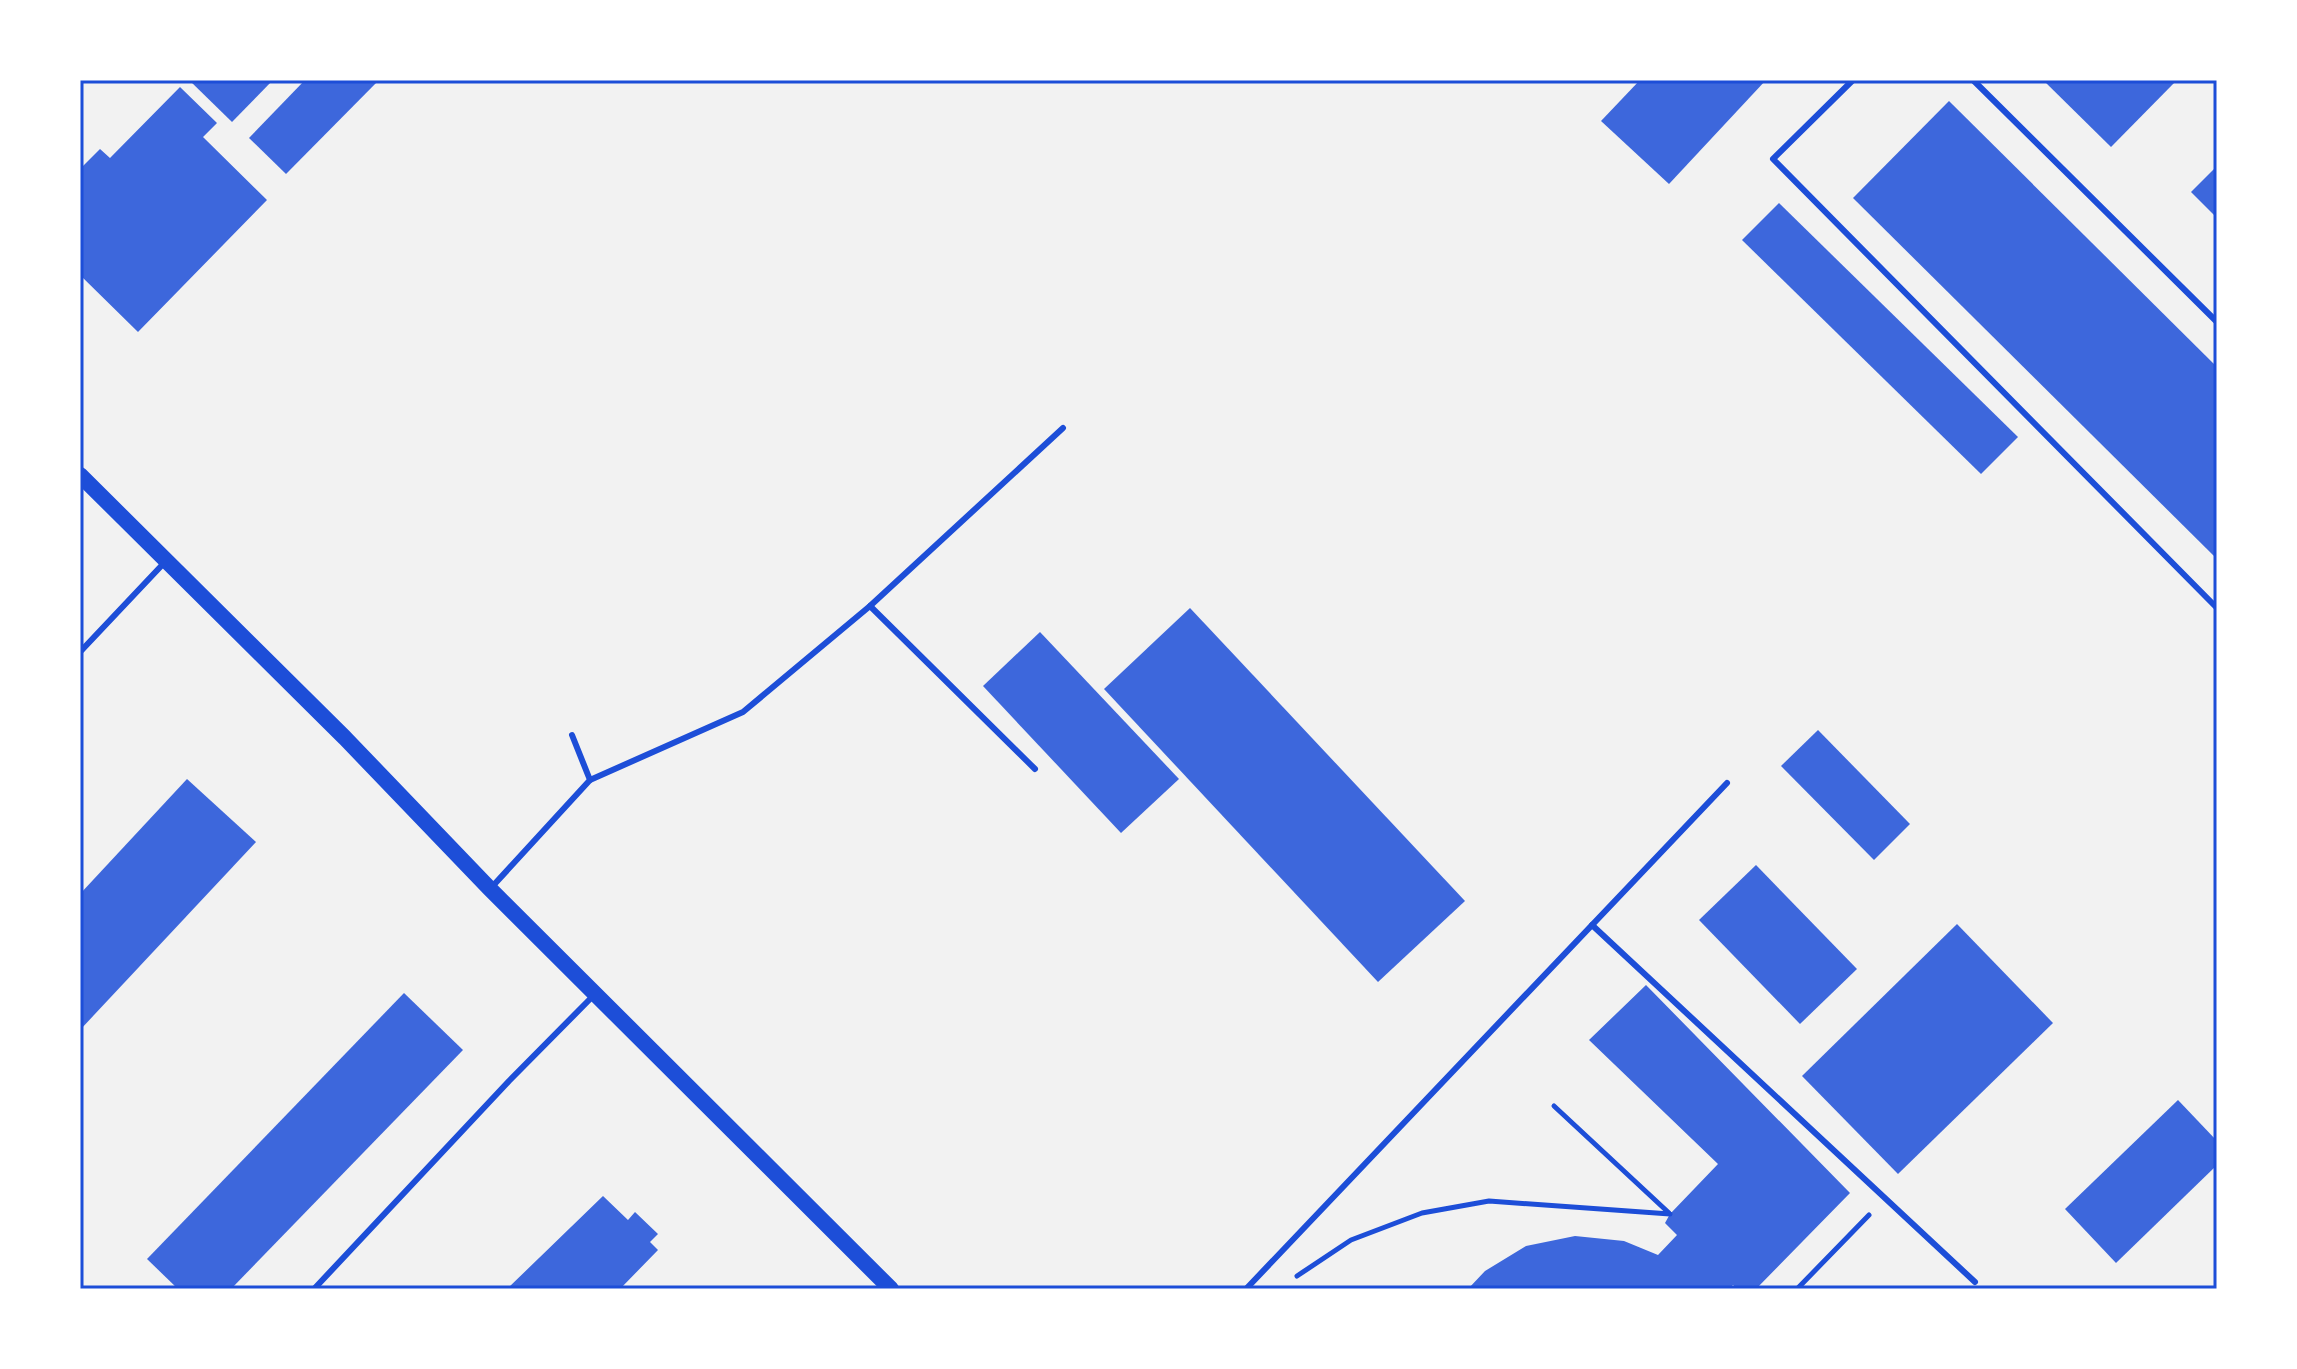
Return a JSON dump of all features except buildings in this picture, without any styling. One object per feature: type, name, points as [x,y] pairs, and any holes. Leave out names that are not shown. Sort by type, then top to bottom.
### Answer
[{"type":"main road","points":[[80,475],[891,1289]]},
{"type":"lane","points":[[1853,80],[1773,159],[2217,608]]},
{"type":"lane","points":[[1973,80],[2217,322]]},
{"type":"lane","points":[[490,889],[590,780],[743,712],[870,606],[1063,428]]},
{"type":"lane","points":[[80,652],[167,560]]},
{"type":"lane","points":[[870,606],[1035,769]]},
{"type":"lane","points":[[572,735],[590,780]]},
{"type":"lane","points":[[1246,1289],[1727,783]]},
{"type":"lane","points":[[1592,925],[1975,1282]]},
{"type":"lane","points":[[314,1289],[595,993]]},
{"type":"path","points":[[1294,1280],[1303,1270],[1351,1240],[1435,1210],[1489,1201],[1670,1214],[1554,1106]]},
{"type":"path","points":[[1797,1289],[1886,1199]]}]
